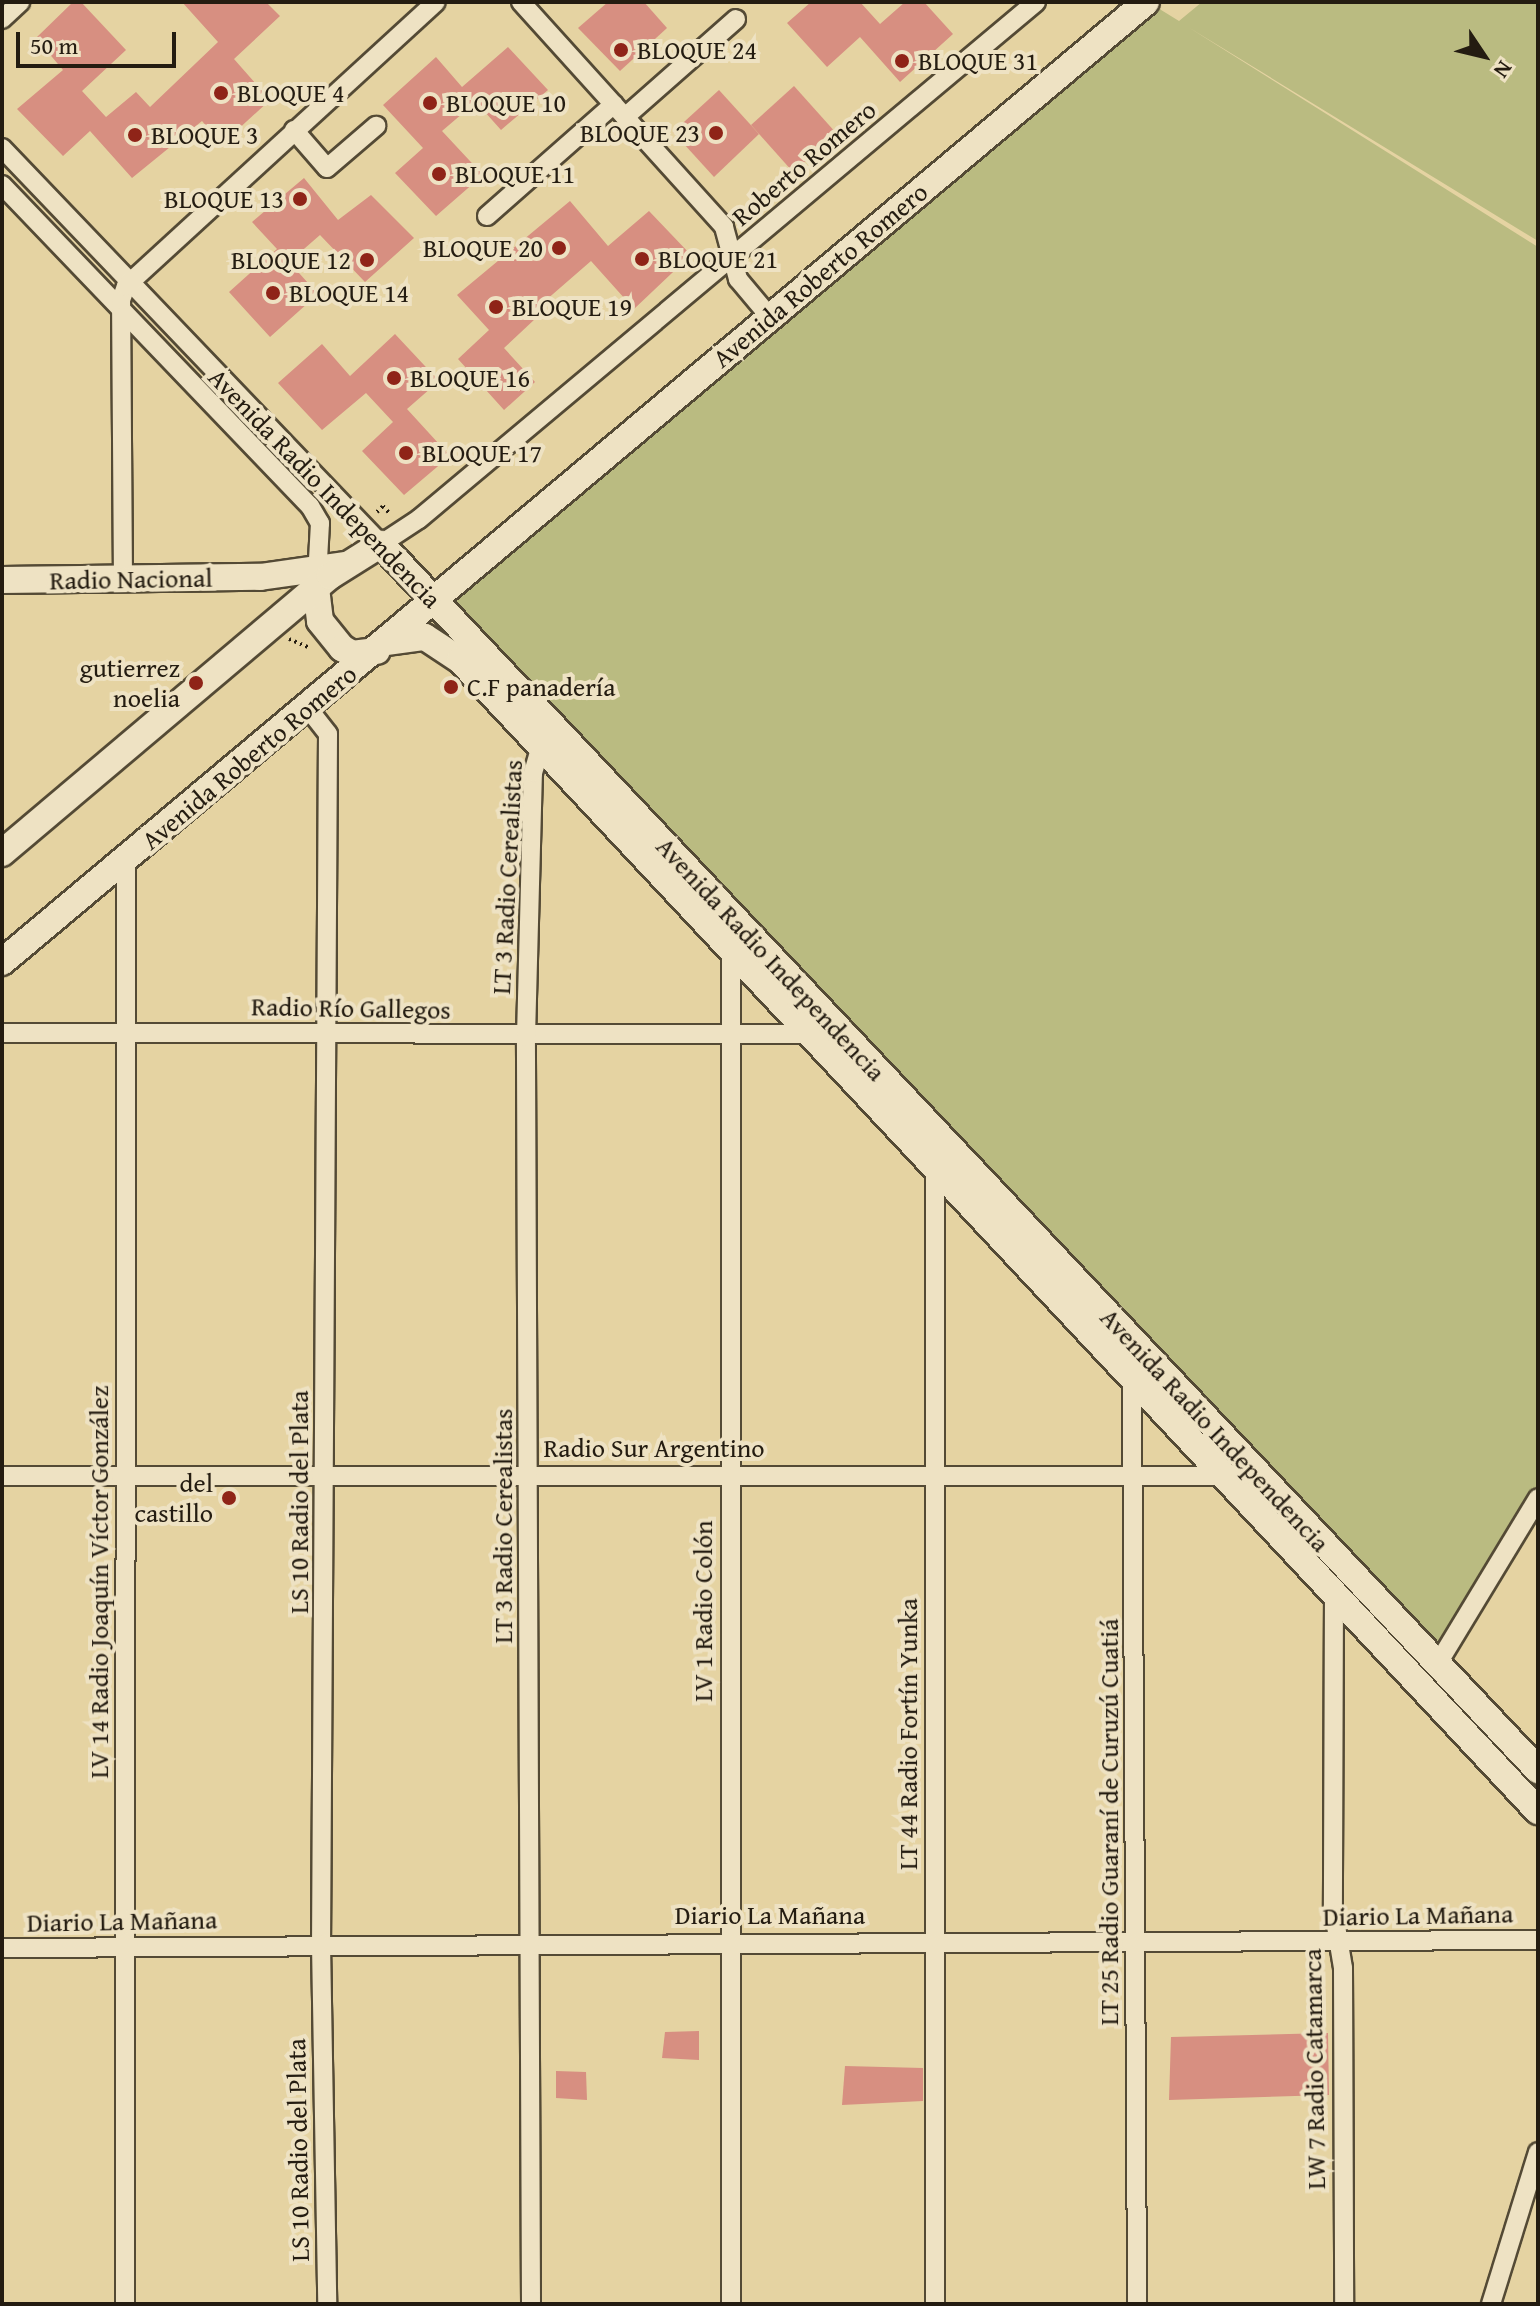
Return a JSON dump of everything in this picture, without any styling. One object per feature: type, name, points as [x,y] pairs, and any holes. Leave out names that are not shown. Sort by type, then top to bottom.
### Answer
[{"type":"main road","name":"Avenida Roberto Romero","points":[[2,962],[436,603],[769,316],[1146,2]]},
{"type":"main road","name":"Avenida Radio Independencia","points":[[381,544],[1538,1769]]},
{"type":"main road","points":[[2,853],[319,581],[381,544]]},
{"type":"main road","name":"Avenida Roberto Romero","points":[[408,573],[421,580],[444,580],[496,551]]},
{"type":"main road","points":[[260,577],[319,581]]},
{"type":"main road","name":"Radio Nacional","points":[[2,580],[123,581],[260,577],[319,581]]},
{"type":"main road","name":"Avenida Radio Independencia","points":[[319,581],[320,621],[352,654],[425,637],[449,649],[1132,1373],[1538,1811]]},
{"type":"street","points":[[2,19],[20,2]]},
{"type":"street","points":[[123,581],[121,312],[129,283],[436,2]]},
{"type":"street","points":[[521,2],[724,227],[738,279],[769,316]]},
{"type":"street","name":"Roberto Romero","points":[[381,544],[419,519],[1036,2]]},
{"type":"street","points":[[487,216],[736,19]]},
{"type":"street","points":[[294,130],[327,168],[376,126]]},
{"type":"street","name":"Avenida Radio Independencia","points":[[2,148],[381,544]]},
{"type":"street","name":"Avenida Radio Independencia","points":[[2,185],[310,506],[320,523],[319,581]]},
{"type":"street","name":"LS 10 Radio del Plata","points":[[307,707],[328,734],[323,1033],[326,1475],[321,1944],[327,2304]]},
{"type":"street","name":"LT 3 Radio Cerealistas","points":[[531,2304],[532,1943],[526,1037],[533,773],[540,748]]},
{"type":"street","name":"LV 14 Radio Joaquín Víctor González","points":[[125,2304],[126,860]]},
{"type":"street","name":"LV 1 Radio Colón","points":[[731,2304],[728,1474],[732,918]]},
{"type":"street","name":"Radio Río Gallegos","points":[[2,1033],[124,1031],[526,1037],[843,1034]]},
{"type":"street","name":"LT 44 Radio Fortín Yunka","points":[[935,1165],[935,2304]]},
{"type":"street","name":"LT 25 Radio Guaraní de Curuzú Cuatiá","points":[[1131,1340],[1137,2304]]},
{"type":"street","name":"Radio Sur Argentino","points":[[2,1476],[1258,1476]]},
{"type":"street","points":[[1437,1665],[1538,1498]]},
{"type":"street","name":"LW 7 Radio Catamarca","points":[[1334,1593],[1333,1908],[1343,1968],[1344,2304]]},
{"type":"street","name":"Diario La Mañana","points":[[2,1948],[731,1941],[1338,1943],[1538,1940]]},
{"type":"street","points":[[1491,2304],[1538,2152]]},
{"type":"green space","points":[[1202,2],[1538,2],[1538,241],[1188,27],[1538,247],[1538,1497],[1437,1659],[448,604],[1153,5],[1179,21]]},
{"type":"building","points":[[73,2],[81,2],[126,50],[82,91],[106,117],[136,92],[150,107],[218,42],[182,2],[266,2],[280,16],[234,59],[270,100],[222,144],[202,121],[132,178],[90,131],[63,156],[17,109],[63,70],[36,38]]},
{"type":"building","name":"BLOQUE 24","points":[[608,2],[644,2],[667,28],[620,71],[578,28]]},
{"type":"building","points":[[811,2],[860,2],[880,24],[905,2],[924,2],[953,34],[900,82],[860,37],[827,67],[787,23]]},
{"type":"building","points":[[508,47],[548,90],[501,130],[476,102],[442,131],[483,175],[436,216],[395,173],[423,148],[383,105],[436,57],[462,87]]},
{"type":"building","points":[[794,86],[837,134],[793,172],[751,125]]},
{"type":"building","name":"BLOQUE 23","points":[[719,90],[759,134],[714,177],[673,132]]},
{"type":"building","points":[[304,178],[338,220],[371,195],[414,238],[365,282],[320,235],[289,262],[318,294],[270,337],[229,292],[277,249],[252,222]]},
{"type":"building","points":[[570,201],[608,246],[649,211],[691,255],[634,309],[591,261],[530,314],[535,319],[504,348],[535,382],[504,410],[458,359],[489,330],[457,295]]},
{"type":"building","points":[[395,334],[439,381],[407,409],[450,456],[404,495],[362,451],[393,422],[366,393],[322,430],[278,383],[322,344],[350,376]]},
{"type":"building","points":[[699,2031],[699,2060],[662,2058],[665,2032]]},
{"type":"building","points":[[1328,2033],[1329,2095],[1169,2100],[1171,2037]]},
{"type":"building","points":[[845,2066],[923,2068],[923,2101],[842,2105]]},
{"type":"building","points":[[556,2071],[586,2072],[587,2100],[556,2098]]},
{"type":"place","name":"BLOQUE 24","points":[[621,50]]},
{"type":"place","name":"BLOQUE 31","points":[[902,61]]},
{"type":"place","name":"BLOQUE 4","points":[[221,93]]},
{"type":"place","name":"BLOQUE 10","points":[[430,103]]},
{"type":"place","name":"BLOQUE 23","points":[[716,133]]},
{"type":"place","name":"BLOQUE 3","points":[[135,135]]},
{"type":"place","name":"BLOQUE 11","points":[[439,174]]},
{"type":"place","name":"BLOQUE 13","points":[[300,199]]},
{"type":"place","name":"BLOQUE 20","points":[[559,248]]},
{"type":"place","name":"BLOQUE 21","points":[[642,259]]},
{"type":"place","name":"BLOQUE 12","points":[[367,260]]},
{"type":"place","name":"BLOQUE 14","points":[[273,293]]},
{"type":"place","name":"BLOQUE 19","points":[[496,307]]},
{"type":"place","name":"BLOQUE 16","points":[[394,378]]},
{"type":"place","name":"BLOQUE 17","points":[[406,453]]},
{"type":"place","name":"gutierrez noelia","points":[[196,683]]},
{"type":"place","name":"C.F panadería","points":[[451,687]]},
{"type":"place","name":"del castillo","points":[[229,1498]]}]
